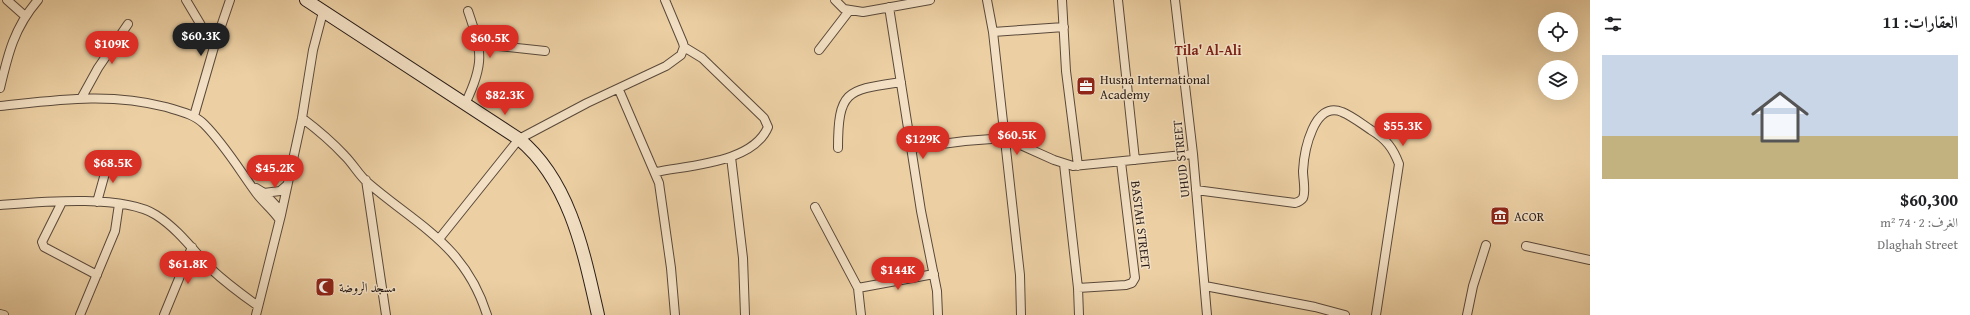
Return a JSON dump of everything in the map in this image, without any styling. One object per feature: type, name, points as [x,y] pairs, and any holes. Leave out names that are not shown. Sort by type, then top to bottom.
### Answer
[{"type":"street","points":[[7,0],[25,16]]},
{"type":"street","points":[[0,88],[14,37],[25,16],[38,0]]},
{"type":"street","points":[[186,0],[214,47]]},
{"type":"street","points":[[194,116],[214,47],[230,0]]},
{"type":"street","points":[[306,0],[518,138],[531,149],[543,163],[563,199],[578,237],[598,315]]},
{"type":"street","points":[[656,172],[740,154],[753,146],[766,130],[767,123],[702,58],[684,47],[665,0]]},
{"type":"street","points":[[835,0],[840,7],[849,12],[863,12],[930,0]]},
{"type":"street","points":[[988,0],[993,32],[1020,275],[1021,315]]},
{"type":"street","points":[[1062,0],[1066,71],[1078,166]]},
{"type":"street","points":[[1118,0],[1134,160]]},
{"type":"street","name":"UHUD STREET","points":[[1175,0],[1193,154],[1207,315]]},
{"type":"street","points":[[889,7],[934,274],[938,315]]},
{"type":"street","points":[[465,104],[476,83],[480,68],[479,44],[468,10]]},
{"type":"street","points":[[256,315],[302,118],[313,50],[323,12]]},
{"type":"street","points":[[819,50],[849,12]]},
{"type":"street","points":[[82,97],[98,68],[128,24]]},
{"type":"street","points":[[993,32],[1064,27]]},
{"type":"street","points":[[479,44],[545,51]]},
{"type":"street","points":[[439,239],[518,138],[587,103],[619,90],[666,66],[681,55],[684,47]]},
{"type":"street","points":[[838,148],[839,114],[849,96],[865,88],[902,82]]},
{"type":"street","points":[[619,90],[656,172],[668,237],[675,315]]},
{"type":"street","points":[[0,106],[82,97],[104,97],[142,101],[194,116],[204,124],[228,152],[257,193],[280,215]]},
{"type":"street","points":[[1196,190],[1295,203],[1299,202],[1303,197],[1303,169],[1307,143],[1319,117],[1330,110],[1342,112],[1383,137],[1394,149],[1399,164],[1376,315]]},
{"type":"street","points":[[302,118],[329,139],[366,180],[453,252],[474,282],[487,315]]},
{"type":"street","points":[[912,148],[965,141],[1005,138],[1064,164],[1078,166],[1193,154]]},
{"type":"street","points":[[731,157],[743,258],[746,315]]},
{"type":"street","points":[[97,202],[109,159]]},
{"type":"street","name":"BASTAH STREET","points":[[1078,288],[1126,286],[1132,283],[1135,278],[1121,162]]},
{"type":"street","points":[[1064,164],[1078,288],[1079,315]]},
{"type":"street","points":[[366,180],[386,315]]},
{"type":"street","points":[[264,193],[277,192],[287,185]]},
{"type":"street","points":[[253,186],[264,193],[280,215]]},
{"type":"street","points":[[62,202],[42,242],[44,247],[97,275]]},
{"type":"street","points":[[0,204],[97,202],[139,208],[155,214],[192,247],[222,279],[258,306]]},
{"type":"street","points":[[80,315],[115,231],[119,204]]},
{"type":"street","points":[[815,207],[858,288],[861,315]]},
{"type":"street","points":[[1467,315],[1473,286],[1486,245]]},
{"type":"street","points":[[1526,246],[1590,260]]},
{"type":"street","points":[[164,315],[192,247]]},
{"type":"street","points":[[858,288],[934,274]]},
{"type":"street","points":[[1205,286],[1315,307],[1345,315]]},
{"type":"street","points":[[0,314],[4,315]]},
{"type":"place","name":"Husna International Academy","points":[[1086,86]]},
{"type":"place","name":"ACOR","points":[[1500,216]]},
{"type":"place","name":"مسجد الروضة","points":[[325,287]]},
{"type":"district","name":"Tila' Al-Ali","points":[[1208,50]]}]
